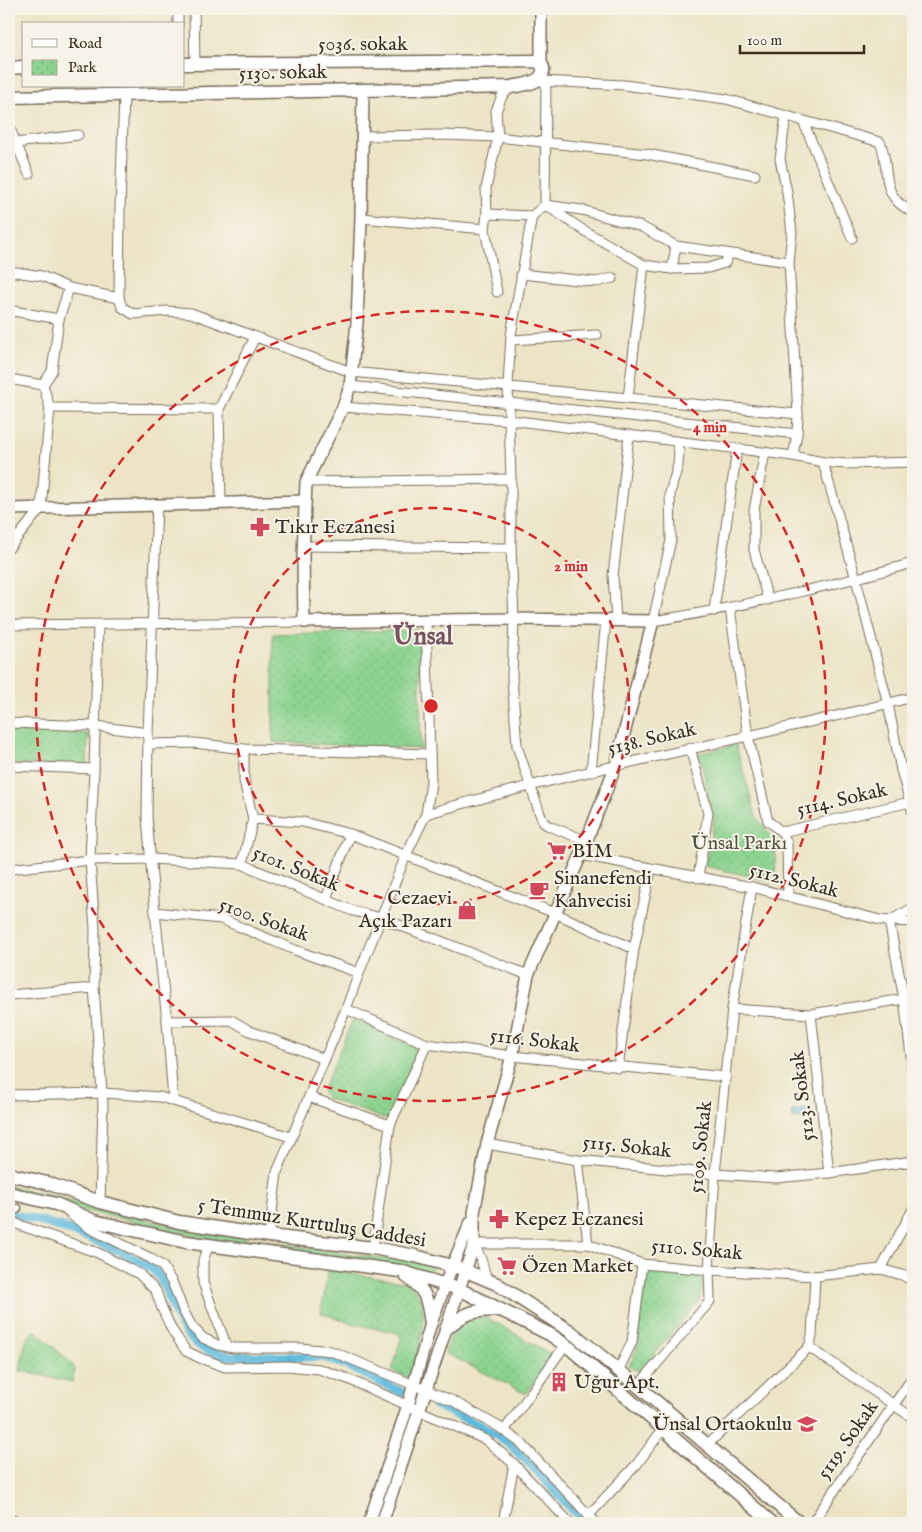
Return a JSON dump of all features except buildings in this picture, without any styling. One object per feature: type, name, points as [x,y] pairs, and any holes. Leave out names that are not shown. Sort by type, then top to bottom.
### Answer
[{"type":"main road","name":"5036. sokak","points":[[189,64],[537,61],[542,64]]},
{"type":"main road","points":[[541,81],[544,69],[542,64]]},
{"type":"main road","points":[[9,68],[22,67]]},
{"type":"main road","name":"5130. sokak","points":[[9,97],[511,87],[541,81]]},
{"type":"main road","name":"5 Temmuz Kurtuluş Caddesi","points":[[10,1174],[100,1202],[180,1222],[269,1236],[373,1248],[452,1266],[497,1284],[570,1331],[638,1386],[799,1523]]},
{"type":"main road","name":"5 Temmuz Kurtuluş Caddesi","points":[[9,1193],[56,1204],[94,1221],[186,1242],[400,1271],[460,1289],[551,1335],[565,1345],[598,1371],[772,1523]]},
{"type":"main road","points":[[400,1271],[421,1287],[428,1301],[431,1323]]},
{"type":"main road","points":[[446,1329],[459,1318],[473,1312],[503,1310]]},
{"type":"main road","points":[[754,1508],[766,1496]]},
{"type":"street","points":[[178,9],[178,22]]},
{"type":"street","points":[[189,64],[194,9]]},
{"type":"street","points":[[541,9],[542,64]]},
{"type":"street","points":[[545,205],[546,142],[541,81],[624,85],[726,99],[880,142],[885,151],[888,184],[896,201],[913,213]]},
{"type":"street","points":[[497,292],[485,229],[487,214],[486,188],[498,136],[496,111],[502,96],[511,87]]},
{"type":"street","points":[[304,622],[303,546],[306,482],[343,407],[350,386],[357,323],[363,90]]},
{"type":"street","points":[[124,95],[119,298],[122,307],[132,314],[167,311],[191,313],[351,372],[798,414]]},
{"type":"street","points":[[786,116],[780,159],[787,192],[792,233],[789,262],[798,414],[793,456]]},
{"type":"street","points":[[803,121],[852,238]]},
{"type":"street","points":[[9,126],[29,174]]},
{"type":"street","points":[[16,143],[78,136]]},
{"type":"street","points":[[362,136],[498,136],[647,154],[755,175]]},
{"type":"street","points":[[587,840],[544,822],[517,746],[512,678],[514,619],[508,387],[510,340],[532,216],[545,205],[582,210],[642,227],[676,246],[789,262]]},
{"type":"street","points":[[545,205],[583,230],[644,265],[672,270],[708,268],[725,263],[729,254]]},
{"type":"street","points":[[487,214],[532,216]]},
{"type":"street","points":[[361,218],[485,229]]},
{"type":"street","points":[[672,270],[676,246]]},
{"type":"street","points":[[628,398],[644,265]]},
{"type":"street","points":[[9,272],[42,276],[69,288],[119,298]]},
{"type":"street","points":[[521,274],[596,282],[613,278]]},
{"type":"street","points":[[9,548],[41,508],[50,408],[43,385],[52,371],[59,319],[69,288]]},
{"type":"street","points":[[9,308],[13,312],[59,319]]},
{"type":"street","points":[[510,340],[597,335]]},
{"type":"street","points":[[221,503],[219,409],[255,337]]},
{"type":"street","points":[[9,379],[43,385]]},
{"type":"street","points":[[350,386],[797,434]]},
{"type":"street","points":[[343,407],[510,420],[765,452],[823,462],[846,464],[913,462]]},
{"type":"street","points":[[50,408],[219,409]]},
{"type":"street","points":[[591,772],[611,620],[613,576],[629,435]]},
{"type":"street","points":[[369,1523],[408,1405],[431,1323],[474,1214],[488,1144],[512,1056],[528,974],[581,855],[616,765],[653,621],[671,540],[670,493],[678,465],[679,452],[676,441]]},
{"type":"street","points":[[714,611],[737,449]]},
{"type":"street","points":[[765,452],[754,510],[754,550],[768,600]]},
{"type":"street","points":[[823,462],[856,579],[888,704],[901,770],[913,813]]},
{"type":"street","points":[[306,482],[511,479]]},
{"type":"street","points":[[9,509],[305,501]]},
{"type":"street","points":[[157,505],[148,733],[147,817],[173,1100]]},
{"type":"street","points":[[303,546],[511,548]]},
{"type":"street","points":[[9,625],[514,619],[653,621],[768,600],[913,563]]},
{"type":"street","points":[[730,608],[748,736],[768,821],[782,832],[787,843],[788,897]]},
{"type":"street","points":[[269,1236],[277,1172],[346,1009],[406,855],[426,814],[431,783],[426,620]]},
{"type":"street","points":[[98,625],[90,860],[95,929],[94,988],[103,1094],[100,1202]]},
{"type":"street","name":"5138. Sokak","points":[[426,814],[497,793],[530,787],[616,765],[913,697]]},
{"type":"street","points":[[9,723],[96,726],[148,733]]},
{"type":"street","points":[[149,744],[194,744],[244,749],[430,754]]},
{"type":"street","points":[[690,748],[708,813],[698,878]]},
{"type":"street","points":[[242,864],[253,819],[244,780],[244,749]]},
{"type":"street","points":[[9,766],[94,769]]},
{"type":"street","points":[[901,770],[913,767]]},
{"type":"street","name":"5114. Sokak","points":[[782,832],[910,802]]},
{"type":"street","points":[[253,819],[303,822],[350,834],[555,913],[634,949]]},
{"type":"street","points":[[326,899],[350,834]]},
{"type":"street","name":"5112. Sokak","points":[[581,855],[752,887],[885,920],[913,922]]},
{"type":"street","name":"5101. Sokak","points":[[9,869],[90,860],[151,859],[242,864],[353,911],[381,918],[528,974]]},
{"type":"street","points":[[618,1068],[634,949],[651,869]]},
{"type":"street","name":"5109. Sokak","points":[[638,1386],[710,1300],[709,1270],[715,1174],[732,1009],[752,887]]},
{"type":"street","points":[[913,908],[885,920],[904,999],[913,1072]]},
{"type":"street","name":"5100. Sokak","points":[[155,912],[221,919],[295,950],[359,973]]},
{"type":"street","points":[[9,995],[94,988]]},
{"type":"street","points":[[732,1009],[811,1014],[904,999]]},
{"type":"street","name":"5116. Sokak","points":[[346,1009],[427,1044],[618,1068],[726,1076]]},
{"type":"street","name":"5123. Sokak","points":[[811,1014],[829,1173]]},
{"type":"street","points":[[167,1021],[230,1020],[250,1031],[324,1059]]},
{"type":"street","points":[[373,1248],[390,1125],[427,1044]]},
{"type":"street","points":[[9,1095],[103,1094],[160,1097],[291,1137]]},
{"type":"street","points":[[309,1096],[390,1125]]},
{"type":"street","name":"5115. Sokak","points":[[488,1144],[578,1160],[715,1174],[776,1178],[829,1173],[913,1161]]},
{"type":"street","points":[[578,1160],[588,1244]]},
{"type":"street","points":[[56,1204],[91,1230],[150,1258],[163,1268],[173,1284],[192,1327],[204,1338],[218,1345],[227,1346],[300,1348],[331,1351],[453,1401],[522,1443],[596,1523]]},
{"type":"street","points":[[881,1269],[913,1209]]},
{"type":"street","points":[[474,1214],[476,1244],[487,1280]]},
{"type":"street","points":[[14,1223],[98,1253],[139,1274],[156,1291],[172,1330],[186,1350],[200,1358],[225,1367],[287,1366],[319,1369],[348,1379],[486,1440],[514,1464],[570,1523]]},
{"type":"street","points":[[382,1523],[476,1244]]},
{"type":"street","name":"5110. Sokak","points":[[476,1244],[588,1244],[642,1264],[815,1276],[881,1269],[902,1275],[913,1281]]},
{"type":"street","points":[[209,1245],[202,1260],[203,1283],[227,1346]]},
{"type":"street","points":[[618,1371],[632,1342],[642,1264]]},
{"type":"street","points":[[707,1445],[809,1347],[812,1336],[815,1276]]},
{"type":"street","points":[[504,1431],[565,1345]]},
{"type":"street","points":[[809,1347],[913,1418]]},
{"type":"street","name":"5119. Sokak","points":[[812,1523],[913,1377]]},
{"type":"street","points":[[588,1516],[637,1464],[663,1429]]},
{"type":"street","points":[[503,1523],[514,1464]]},
{"type":"street","points":[[9,1521],[17,1523]]},
{"type":"green space","points":[[419,630],[421,749],[273,742],[273,634]]},
{"type":"green space","points":[[9,731],[88,734],[87,767],[9,764]]},
{"type":"green space","name":"Ünsal Parkı","points":[[736,745],[756,816],[776,842],[775,882],[705,866],[714,820],[699,753]]},
{"type":"green space","points":[[353,1019],[418,1049],[388,1120],[326,1098],[322,1092]]},
{"type":"green space","points":[[9,1186],[195,1230],[342,1253],[433,1264],[431,1273],[195,1236],[9,1193]]},
{"type":"green space","points":[[646,1268],[704,1278],[699,1301],[639,1372],[629,1366],[637,1349]]},
{"type":"green space","points":[[328,1270],[409,1283],[417,1293],[422,1304],[423,1329],[410,1378],[392,1371],[401,1338],[398,1333],[354,1324],[321,1313]]},
{"type":"green space","points":[[478,1318],[488,1318],[552,1355],[526,1394],[445,1353],[454,1329]]},
{"type":"green space","points":[[35,1330],[73,1365],[75,1370],[72,1382],[20,1371],[26,1340]]},
{"type":"water","points":[[809,1109],[810,1118],[793,1119],[792,1111]]},
{"type":"waterway","points":[[10,1214],[40,1221],[80,1234],[144,1263],[158,1274],[162,1280],[183,1329],[196,1343],[214,1353],[227,1356],[323,1357],[346,1365],[401,1392]]},
{"type":"waterway","points":[[435,1405],[481,1426],[505,1440],[585,1523]]},
{"type":"place","name":"Tıkır Eczanesi","points":[[260,527]]},
{"type":"place","name":"BİM","points":[[557,851]]},
{"type":"place","name":"Sinanefendi Kahvecisi","points":[[539,890]]},
{"type":"place","name":"Cezaevi Açık Pazarı","points":[[467,910]]},
{"type":"place","name":"Kepez Eczanesi","points":[[499,1219]]},
{"type":"place","name":"Özen Market","points":[[507,1266]]},
{"type":"place","name":"Uğur Apt.","points":[[559,1382]]},
{"type":"place","name":"Ünsal Ortaokulu","points":[[807,1424]]},
{"type":"district","name":"Ünsal","points":[[423,637]]}]
